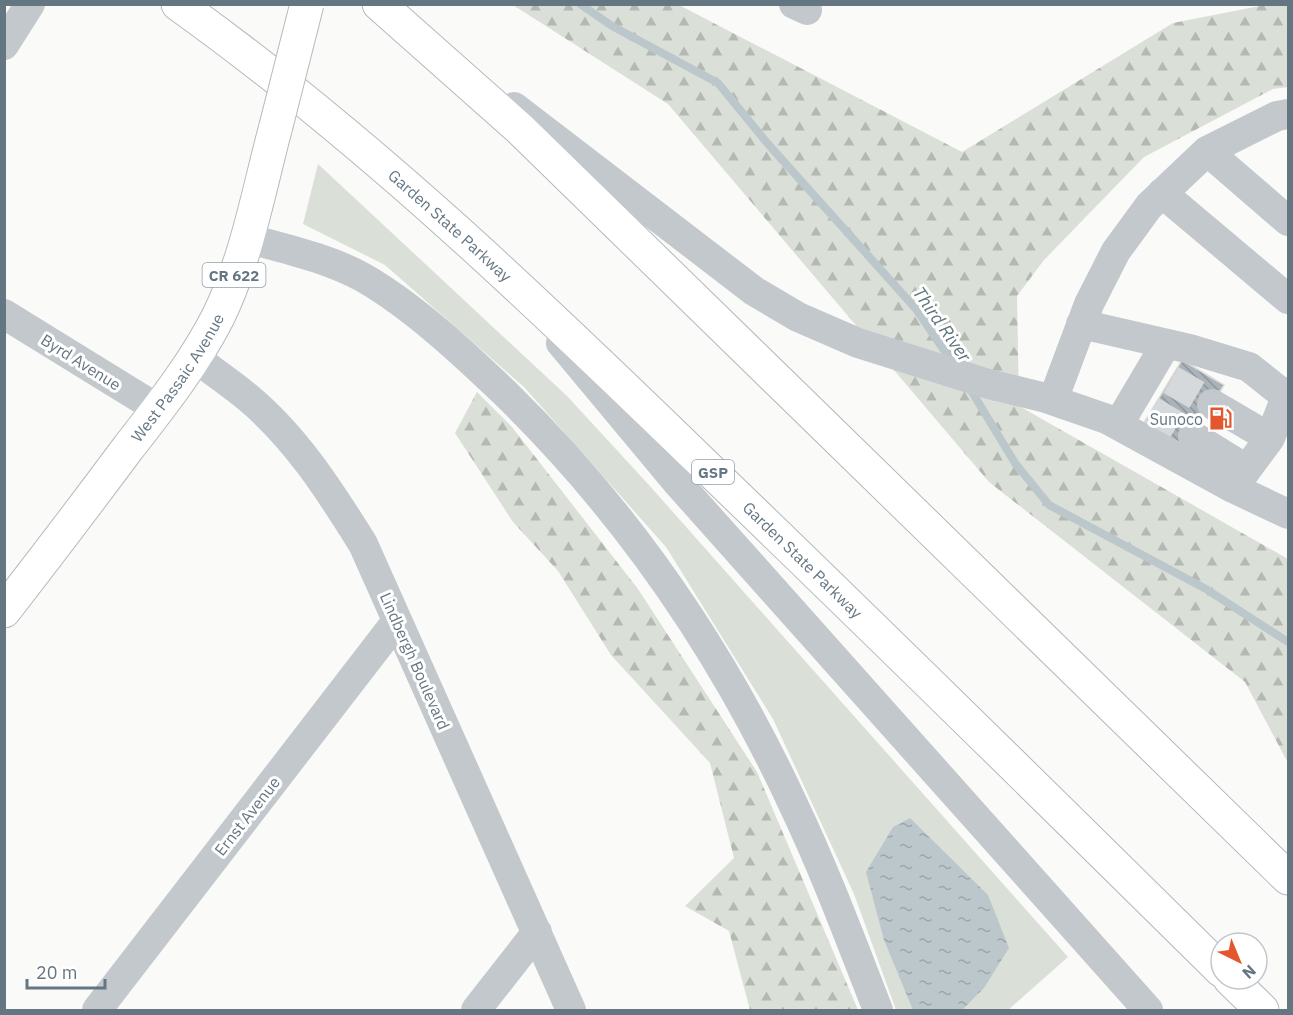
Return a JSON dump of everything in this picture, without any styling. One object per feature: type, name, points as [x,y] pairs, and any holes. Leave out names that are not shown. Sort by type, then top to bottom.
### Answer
[{"type":"main road","name":"Garden State Parkway","points":[[178,4],[353,140],[495,264],[897,651],[1209,958]]},
{"type":"main road","name":"West Passaic Avenue","points":[[4,611],[158,409],[218,317],[246,238],[307,4]]},
{"type":"main road","points":[[380,4],[520,129],[1288,878]]},
{"type":"main road","points":[[1242,991],[1262,1011]]},
{"type":"street","points":[[4,45],[30,4]]},
{"type":"street","points":[[380,4],[754,291],[798,317],[858,343],[1107,418],[1134,412],[1161,375],[1166,344]]},
{"type":"street","points":[[1053,400],[1089,304],[1116,251],[1149,206],[1207,152],[1277,116],[1288,115]]},
{"type":"street","points":[[1207,152],[1288,221]]},
{"type":"street","points":[[1162,193],[1288,299]]},
{"type":"street","points":[[246,238],[311,255],[363,278],[408,309],[473,362],[526,414],[590,484],[680,600],[751,720],[812,846],[878,1011]]},
{"type":"street","points":[[495,264],[676,482],[1148,1011]]},
{"type":"street","name":"Byrd Avenue","points":[[4,314],[158,409]]},
{"type":"street","points":[[1081,324],[1191,349],[1249,367],[1288,395],[1270,438],[1240,478]]},
{"type":"street","name":"Lindbergh Boulevard","points":[[194,357],[247,396],[288,438],[330,490],[363,544],[571,1011]]},
{"type":"street","points":[[1212,404],[1270,438]]},
{"type":"street","points":[[1134,412],[1240,478]]},
{"type":"street","points":[[1192,436],[1240,478],[1288,514]]},
{"type":"street","name":"Ernst Avenue","points":[[97,1011],[398,621]]},
{"type":"street","points":[[476,1011],[537,932]]},
{"type":"green space","points":[[513,5],[679,5],[962,152],[1173,23],[1265,5],[1288,5],[1288,87],[1273,89],[1144,157],[1044,260],[1017,296],[1019,406],[1288,559],[1288,763],[1245,682],[989,482],[668,104]]},
{"type":"green space","points":[[318,164],[567,396],[1068,957],[1008,1010],[896,1010],[854,894],[773,719],[666,547],[524,387],[385,265],[303,224]]},
{"type":"green space","points":[[477,392],[512,427],[638,589],[757,772],[858,1010],[750,1010],[729,931],[685,906],[734,858],[710,763],[611,655],[558,571],[513,522],[455,433]]},
{"type":"water","points":[[910,818],[988,895],[1009,948],[984,988],[962,1010],[913,1010],[884,940],[866,872],[893,827]]},
{"type":"building","points":[[1182,360],[1224,385],[1183,452],[1142,426]]},
{"type":"waterway","name":"Third River","points":[[580,4],[612,26],[718,83],[768,144],[916,309],[952,362]]},
{"type":"waterway","name":"Third River","points":[[969,387],[1015,463],[1049,505],[1206,589],[1288,642]]},
{"type":"tunnel","points":[[1171,380],[1212,404]]},
{"type":"tunnel","points":[[1151,411],[1193,436]]},
{"type":"place","name":"Sunoco","points":[[1221,419]]}]
